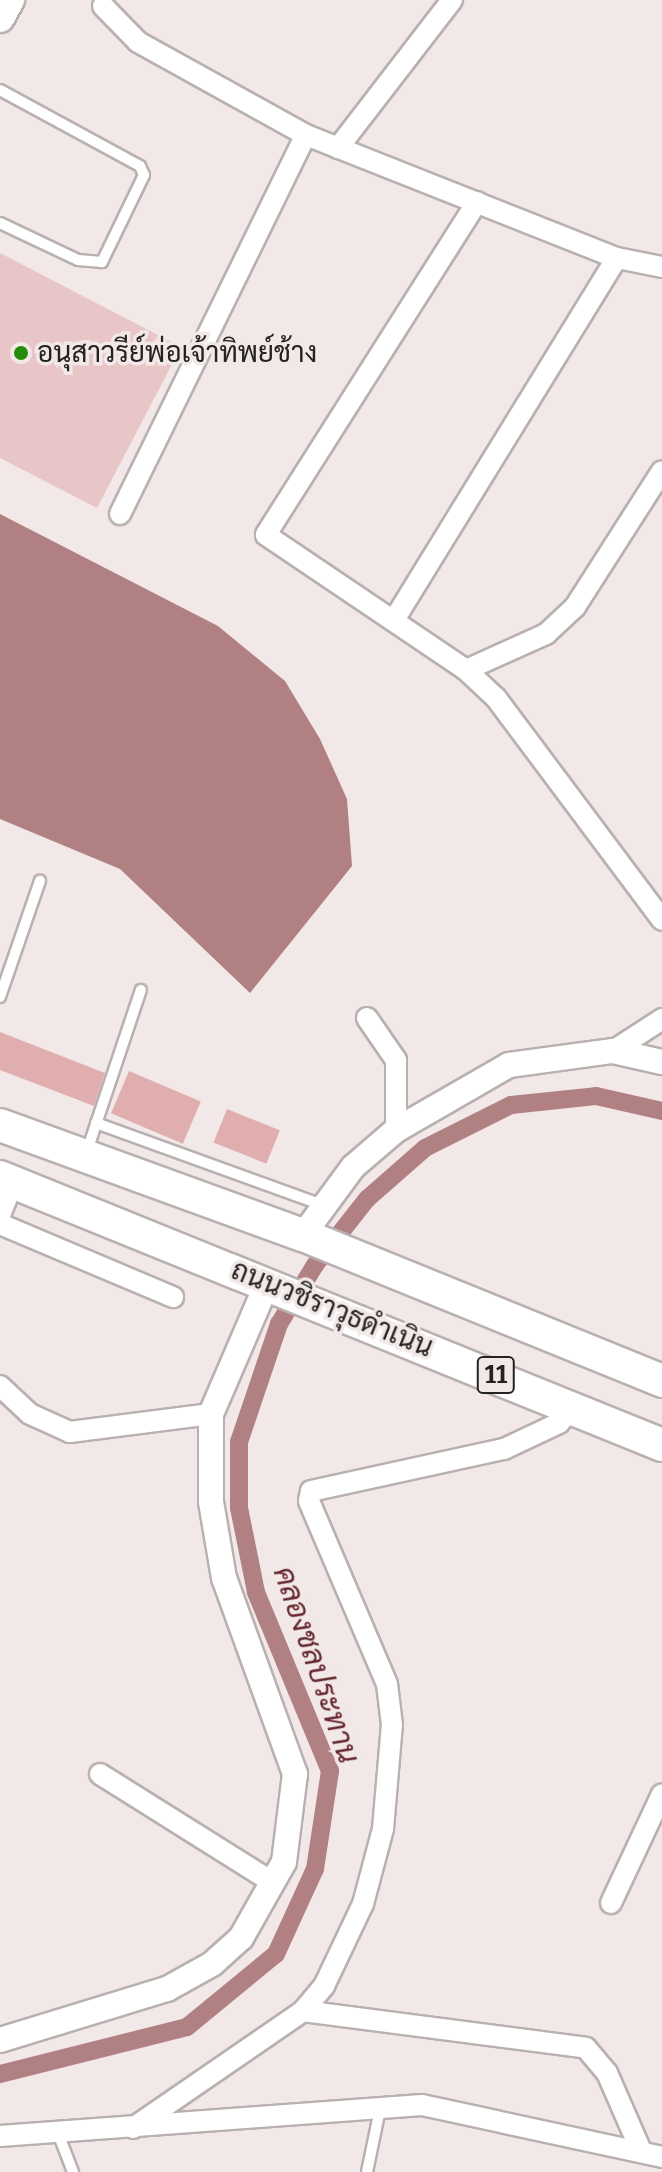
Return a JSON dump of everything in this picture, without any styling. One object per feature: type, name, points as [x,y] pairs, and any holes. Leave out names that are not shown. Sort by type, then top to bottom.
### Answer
[{"type":"main road","points":[[0,18],[10,0]]},
{"type":"main road","name":"ถนนวชิราวุธดำเนิน","points":[[0,1125],[360,1257],[662,1381]]},
{"type":"main road","name":"ถนนวชิราวุธดำเนิน","points":[[6,1179],[574,1406],[662,1445]]},
{"type":"street","points":[[338,148],[452,0]]},
{"type":"street","points":[[100,2],[138,42],[306,135],[617,258],[662,267]]},
{"type":"street","points":[[120,514],[306,135]]},
{"type":"street","points":[[477,202],[266,535],[466,670],[578,799],[662,920]]},
{"type":"street","points":[[394,620],[617,258]]},
{"type":"street","points":[[466,670],[546,634],[575,607],[662,471]]},
{"type":"street","points":[[367,1018],[396,1060],[396,1130]]},
{"type":"street","points":[[613,1051],[662,1019]]},
{"type":"street","points":[[303,1235],[322,1205],[396,1130],[509,1065],[613,1051],[662,1062]]},
{"type":"street","points":[[0,1215],[6,1179]]},
{"type":"street","points":[[0,1224],[173,1297]]},
{"type":"street","points":[[0,2040],[190,1977],[241,1938],[284,1862],[295,1774],[224,1578],[211,1502],[211,1414],[267,1284]]},
{"type":"street","points":[[0,1386],[30,1414],[70,1432],[211,1414]]},
{"type":"street","points":[[133,2128],[303,2011],[324,1986],[363,1904],[383,1829],[392,1725],[387,1684],[309,1501],[311,1491],[504,1449],[559,1423],[574,1406]]},
{"type":"street","points":[[100,1774],[272,1882]]},
{"type":"street","points":[[611,1903],[662,1794]]},
{"type":"street","points":[[303,2011],[586,2048],[607,2073],[641,2151]]},
{"type":"street","points":[[0,2136],[380,2109],[451,2107],[662,2157]]},
{"type":"lane","points":[[0,90],[140,166],[144,175],[102,262],[78,260],[0,223]]},
{"type":"lane","points":[[0,997],[40,881]]},
{"type":"lane","points":[[85,1156],[141,990]]},
{"type":"lane","points":[[96,1123],[322,1205]]},
{"type":"lane","points":[[367,2172],[380,2109]]},
{"type":"lane","points":[[58,2133],[73,2172]]},
{"type":"shaded area","points":[[0,253],[181,347],[97,508],[0,458]]},
{"type":"shaded area","points":[[0,514],[218,626],[285,681],[320,739],[347,799],[352,866],[250,993],[120,869],[0,819]]},
{"type":"building","points":[[0,1032],[105,1073],[94,1106],[0,1070]]},
{"type":"building","points":[[129,1071],[201,1101],[183,1144],[111,1113]]},
{"type":"building","points":[[227,1109],[280,1130],[266,1164],[214,1142]]},
{"type":"waterway","name":"คลองชลประทาน","points":[[0,2074],[187,2027],[276,1954],[315,1869],[330,1771],[256,1592],[239,1508],[239,1442],[279,1324],[315,1265],[367,1199],[425,1148],[511,1105],[596,1096],[662,1111]]},
{"type":"place","name":"อนุสาวรีย์พ่อเจ้าทิพย์ช้าง","points":[[21,353]]}]
